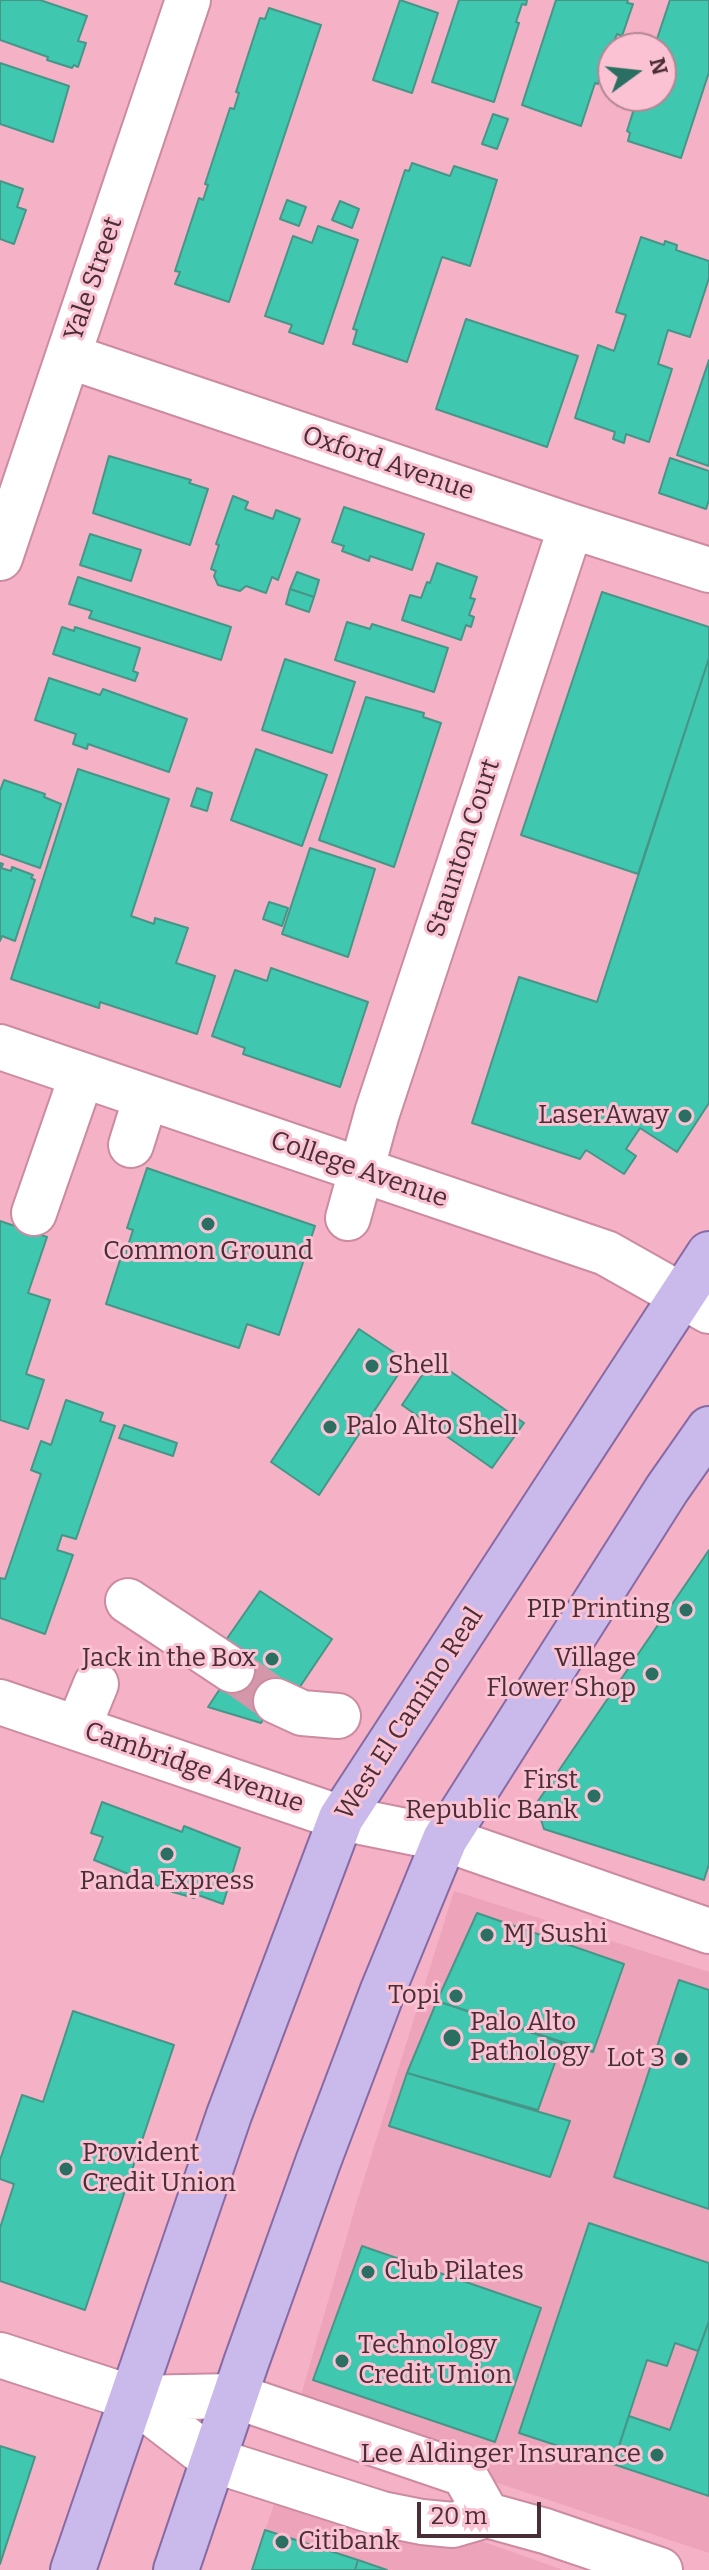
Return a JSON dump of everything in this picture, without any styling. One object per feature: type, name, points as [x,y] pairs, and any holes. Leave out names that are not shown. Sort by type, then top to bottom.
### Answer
[{"type":"main road","name":"West El Camino Real","points":[[73,2570],[255,2043],[341,1818],[696,1303],[709,1254]]},
{"type":"main road","points":[[176,2570],[235,2396],[372,2019],[445,1839],[667,1489],[709,1429]]},
{"type":"street","name":"Yale Street","points":[[0,558],[188,0]]},
{"type":"street","name":"Oxford Avenue","points":[[68,356],[709,570]]},
{"type":"street","name":"Staunton Court","points":[[348,1218],[377,1113],[571,526]]},
{"type":"street","name":"College Avenue","points":[[0,1047],[606,1253],[696,1303]]},
{"type":"street","points":[[34,1213],[82,1075]]},
{"type":"street","points":[[131,1145],[146,1097]]},
{"type":"street","points":[[128,1601],[232,1670]]},
{"type":"street","points":[[78,1728],[96,1684]]},
{"type":"street","points":[[276,1701],[302,1713],[338,1716]]},
{"type":"street","name":"Cambridge Avenue","points":[[0,1702],[341,1818],[445,1839],[709,1931]]},
{"type":"street","points":[[0,2355],[132,2398],[235,2396],[464,2474],[487,2515]]},
{"type":"street","points":[[132,2398],[213,2460],[382,2514],[453,2525],[487,2515],[660,2570]]},
{"type":"shaded area","points":[[454,1891],[709,1972],[709,2553],[295,2416],[357,2201]]},
{"type":"shaded area","points":[[285,2471],[563,2570],[252,2570]]},
{"type":"building","points":[[0,0],[40,0],[87,16],[78,41],[86,43],[78,67],[47,60],[48,57],[0,40]]},
{"type":"building","points":[[400,0],[438,13],[412,93],[373,80]]},
{"type":"building","points":[[459,0],[527,0],[526,5],[522,4],[516,22],[519,23],[494,102],[432,82]]},
{"type":"building","points":[[556,0],[628,0],[627,3],[633,4],[623,32],[597,32],[597,84],[581,126],[522,105]]},
{"type":"building","points":[[670,0],[709,0],[709,72],[681,158],[628,141],[630,133],[627,131],[633,112],[677,112],[677,32],[659,32]]},
{"type":"building","points":[[269,8],[321,25],[229,302],[175,284],[180,272],[175,271],[199,198],[203,200],[208,185],[205,184],[230,108],[234,109],[239,93],[236,92],[260,18],[265,19]]},
{"type":"building","points":[[0,63],[69,86],[53,142],[0,124]]},
{"type":"building","points":[[493,114],[508,119],[497,149],[482,144]]},
{"type":"building","points":[[412,163],[450,176],[454,166],[497,180],[470,266],[442,257],[407,362],[353,344],[357,330],[353,329],[405,170],[409,171]]},
{"type":"building","points":[[0,181],[23,189],[17,207],[26,210],[14,244],[0,239]]},
{"type":"building","points":[[287,200],[306,207],[299,226],[280,219]]},
{"type":"building","points":[[340,201],[359,209],[352,228],[332,220]]},
{"type":"building","points":[[318,226],[358,240],[323,344],[289,332],[292,325],[265,316],[293,236],[312,243]]},
{"type":"building","points":[[641,237],[664,245],[665,241],[677,245],[676,250],[709,261],[709,278],[690,337],[668,330],[658,364],[672,369],[649,442],[626,434],[624,443],[613,439],[615,432],[575,418],[598,345],[614,351],[626,315],[616,312]]},
{"type":"building","points":[[466,319],[578,356],[547,447],[436,409]]},
{"type":"building","points":[[709,360],[709,466],[677,455]]},
{"type":"building","points":[[109,456],[191,480],[189,483],[208,489],[190,545],[93,513]]},
{"type":"building","points":[[670,458],[709,471],[706,509],[659,493]]},
{"type":"building","points":[[233,496],[248,502],[245,509],[273,519],[276,510],[300,519],[278,580],[272,577],[266,593],[246,586],[240,591],[218,585],[214,576],[216,571],[211,569],[219,545],[216,544]]},
{"type":"building","points":[[344,507],[424,534],[412,570],[370,556],[369,561],[342,551],[344,546],[332,542]]},
{"type":"building","points":[[90,534],[141,550],[131,581],[80,565]]},
{"type":"building","points":[[437,563],[477,577],[470,598],[475,599],[469,615],[474,617],[471,627],[466,625],[461,640],[402,620],[410,595],[421,598]]},
{"type":"building","points":[[297,572],[319,580],[314,597],[290,589]]},
{"type":"building","points":[[78,577],[231,627],[221,660],[89,618],[92,611],[69,604]]},
{"type":"building","points":[[290,589],[314,597],[309,612],[286,604]]},
{"type":"building","points":[[602,592],[709,627],[709,658],[638,874],[521,835]]},
{"type":"building","points":[[347,622],[370,629],[372,624],[448,648],[434,692],[335,660]]},
{"type":"building","points":[[62,627],[74,631],[75,627],[140,648],[133,671],[138,673],[135,681],[53,654]]},
{"type":"building","points":[[709,658],[709,1103],[677,1152],[640,1128],[626,1149],[636,1156],[624,1174],[586,1150],[580,1159],[472,1123],[519,977],[597,1002]]},
{"type":"building","points":[[285,659],[355,682],[332,753],[262,730]]},
{"type":"building","points":[[49,678],[100,695],[103,689],[187,719],[169,772],[88,744],[87,749],[73,744],[76,734],[35,720]]},
{"type":"building","points":[[366,697],[424,713],[423,717],[441,723],[394,867],[319,840]]},
{"type":"building","points":[[256,749],[327,775],[302,846],[231,820]]},
{"type":"building","points":[[78,769],[169,799],[131,916],[154,924],[155,918],[188,928],[176,963],[215,976],[197,1034],[100,1002],[99,1008],[11,979]]},
{"type":"building","points":[[4,780],[45,794],[44,797],[61,804],[40,868],[0,854],[0,791]]},
{"type":"building","points":[[197,788],[212,793],[207,811],[191,806]]},
{"type":"building","points":[[310,848],[375,869],[348,957],[282,934]]},
{"type":"building","points":[[0,863],[3,864],[1,868],[11,871],[12,867],[33,875],[31,878],[35,880],[15,941],[2,936],[0,941]]},
{"type":"building","points":[[269,902],[288,908],[282,926],[263,919]]},
{"type":"building","points":[[271,968],[368,1002],[340,1087],[243,1054],[245,1048],[212,1036],[235,970],[267,981]]},
{"type":"building","points":[[147,1168],[315,1226],[279,1335],[247,1324],[239,1348],[106,1304],[133,1230],[127,1228]]},
{"type":"building","points":[[0,1221],[47,1237],[28,1293],[50,1300],[26,1374],[44,1380],[28,1429],[0,1420]]},
{"type":"building","points":[[359,1329],[407,1361],[319,1495],[271,1462]]},
{"type":"building","name":"Palo Alto Shell","points":[[433,1359],[524,1423],[492,1468],[402,1405]]},
{"type":"building","points":[[66,1400],[103,1413],[100,1421],[115,1426],[76,1539],[62,1535],[57,1550],[73,1555],[45,1634],[0,1618],[0,1578],[5,1579],[41,1474],[31,1470],[41,1441],[51,1445]]},
{"type":"building","points":[[124,1425],[177,1443],[173,1456],[119,1438]]},
{"type":"building","points":[[709,1550],[709,1864],[704,1880],[544,1829],[536,1804]]},
{"type":"building","name":"Jack in the Box","points":[[260,1591],[332,1639],[289,1703],[279,1697],[261,1723],[208,1707],[235,1666],[217,1653]]},
{"type":"building","name":"Panda Express","points":[[102,1802],[182,1832],[184,1826],[240,1848],[223,1904],[198,1895],[194,1898],[173,1892],[94,1860],[103,1837],[91,1833]]},
{"type":"building","points":[[477,1913],[624,1964],[593,2052],[437,2001]]},
{"type":"building","name":"Lot 3","points":[[679,1980],[709,1990],[709,2209],[614,2177]]},
{"type":"building","name":"Palo Alto Pathology","points":[[437,2001],[562,2043],[538,2110],[407,2073]]},
{"type":"building","name":"Provident Credit Union","points":[[73,2011],[174,2045],[85,2310],[0,2281],[0,2228],[14,2184],[0,2179],[0,2160],[22,2095],[43,2102]]},
{"type":"building","points":[[407,2073],[570,2121],[550,2177],[389,2126]]},
{"type":"building","points":[[589,2223],[709,2263],[709,2321],[698,2351],[675,2343],[667,2366],[647,2360],[613,2464],[519,2433]]},
{"type":"building","points":[[362,2246],[541,2308],[495,2442],[313,2380]]},
{"type":"building","points":[[709,2321],[709,2496],[613,2464],[629,2416],[670,2430]]},
{"type":"building","points":[[0,2446],[35,2457],[0,2564]]},
{"type":"building","name":"Citibank","points":[[265,2530],[358,2560],[355,2570],[252,2570]]},
{"type":"building","points":[[358,2560],[387,2570],[355,2570]]},
{"type":"tunnel","points":[[232,1670],[276,1701]]},
{"type":"place","name":"LaserAway","points":[[685,1116]]},
{"type":"place","name":"Common Ground","points":[[208,1224]]},
{"type":"place","name":"Shell","points":[[372,1366]]},
{"type":"place","name":"Palo Alto Shell","points":[[330,1427]]},
{"type":"place","name":"PIP Printing","points":[[686,1610]]},
{"type":"place","name":"Jack in the Box","points":[[272,1659]]},
{"type":"place","name":"Village Flower Shop","points":[[652,1674]]},
{"type":"place","name":"First Republic Bank","points":[[594,1796]]},
{"type":"place","name":"Panda Express","points":[[167,1854]]},
{"type":"place","name":"MJ Sushi","points":[[487,1935]]},
{"type":"place","name":"Topi","points":[[456,1996]]},
{"type":"place","name":"Palo Alto Pathology","points":[[452,2038]]},
{"type":"place","name":"Lot 3","points":[[681,2059]]},
{"type":"place","name":"Provident Credit Union","points":[[66,2169]]},
{"type":"place","name":"Club Pilates","points":[[368,2272]]},
{"type":"place","name":"Technology Credit Union","points":[[342,2361]]},
{"type":"place","name":"Lee Aldinger Insurance","points":[[657,2455]]},
{"type":"place","name":"Citibank","points":[[282,2542]]}]
